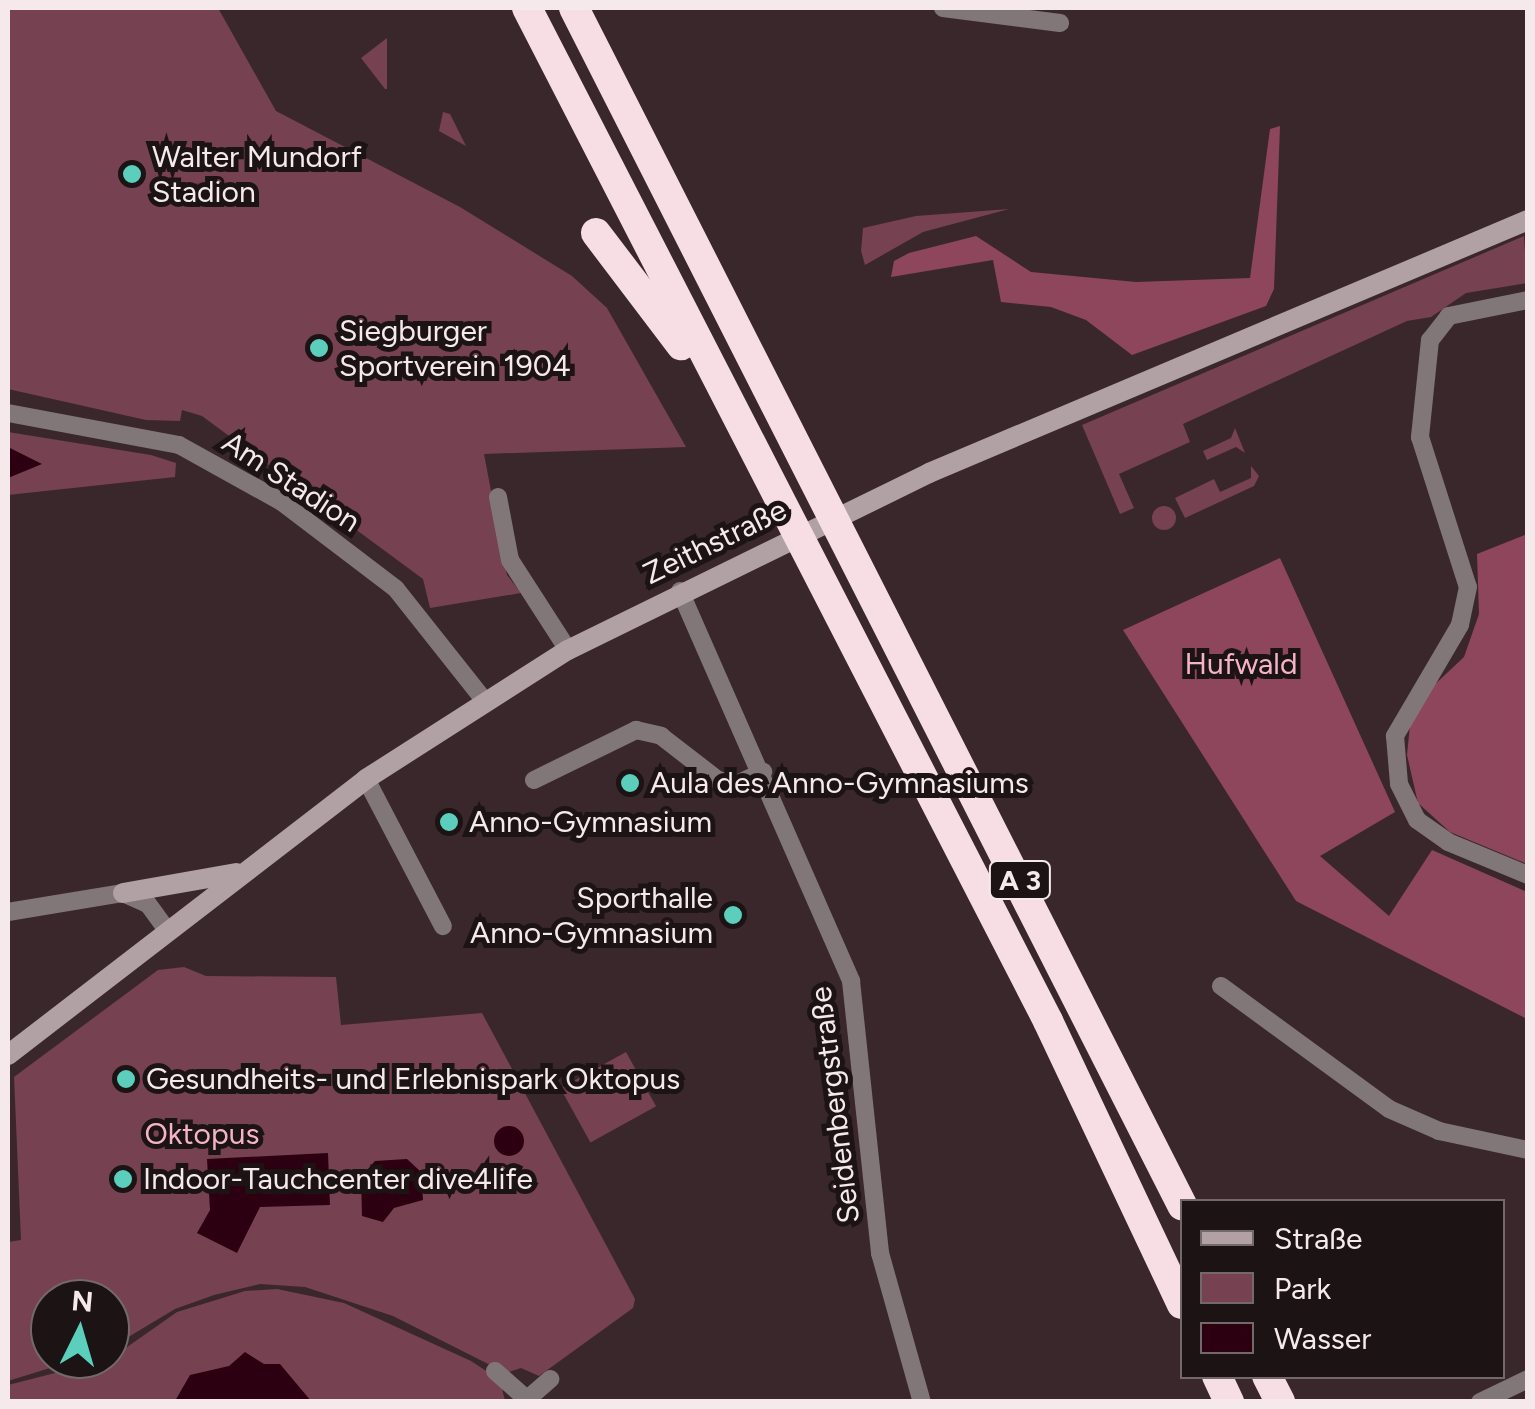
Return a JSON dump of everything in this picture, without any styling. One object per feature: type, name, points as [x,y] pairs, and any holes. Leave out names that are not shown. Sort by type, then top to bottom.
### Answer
[{"type":"highway","name":"A 3","points":[[527,8],[1048,1021],[1180,1300]]},
{"type":"highway","name":"A 3","points":[[574,8],[820,484],[1180,1201]]},
{"type":"highway","points":[[596,234],[645,292],[756,454]]},
{"type":"highway","points":[[1218,1379],[1229,1402]]},
{"type":"highway","points":[[1268,1379],[1280,1402]]},
{"type":"street","points":[[942,8],[1060,23]]},
{"type":"street","name":"Zeithstraße","points":[[8,1055],[366,780],[484,700],[568,650],[680,591],[929,473],[1528,220]]},
{"type":"street","points":[[1528,300],[1449,316],[1432,331],[1420,437],[1468,587],[1460,625],[1395,736],[1398,784],[1418,820],[1448,842],[1528,875]]},
{"type":"street","name":"Am Stadion","points":[[8,413],[179,445],[254,485],[396,589],[484,700]]},
{"type":"street","points":[[498,497],[510,560],[568,650]]},
{"type":"street","name":"Seidenbergstraße","points":[[680,591],[763,772],[851,981],[880,1252],[922,1402]]},
{"type":"street","points":[[534,780],[636,730],[661,736],[718,780],[737,784],[763,772]]},
{"type":"street","points":[[366,780],[443,926]]},
{"type":"street","points":[[8,912],[243,871]]},
{"type":"street","points":[[123,893],[148,904],[168,932]]},
{"type":"street","points":[[1221,986],[1389,1109],[1440,1131],[1528,1150]]},
{"type":"street","points":[[495,1371],[527,1400],[550,1379]]},
{"type":"street","points":[[1480,1402],[1528,1379]]},
{"type":"green space","name":"Siegburger Sportverein 1904","points":[[8,8],[218,8],[276,111],[460,207],[572,276],[607,308],[686,447],[484,454],[507,575],[521,593],[430,608],[423,579],[202,416],[182,410],[180,421],[146,420],[8,389]]},
{"type":"green space","points":[[387,38],[387,89],[385,89],[361,58]]},
{"type":"green space","points":[[443,112],[450,114],[466,146],[439,131]]},
{"type":"green space","points":[[1280,126],[1274,289],[1266,306],[1132,355],[1086,320],[1051,307],[1001,302],[993,260],[891,277],[894,261],[909,253],[976,236],[1031,272],[1136,282],[1250,278],[1270,129]]},
{"type":"green space","points":[[1009,209],[923,232],[865,265],[861,251],[863,228],[916,216]]},
{"type":"green space","points":[[1524,236],[1527,283],[1466,293],[1431,317],[1407,321],[1183,424],[1190,442],[1119,474],[1134,508],[1120,514],[1082,425]]},
{"type":"green space","points":[[1235,428],[1245,453],[1236,447],[1207,460],[1203,451],[1231,438]]},
{"type":"green space","points":[[8,432],[151,455],[176,463],[175,477],[8,495]]},
{"type":"green space","points":[[1251,466],[1259,476],[1254,486],[1185,518],[1175,498],[1214,479],[1220,492],[1251,478]]},
{"type":"green space","points":[[1164,506],[1176,518],[1164,530],[1152,518]]},
{"type":"green space","points":[[1527,534],[1527,864],[1450,832],[1418,803],[1407,755],[1410,725],[1430,689],[1464,657],[1479,614],[1477,554]]},
{"type":"green space","name":"Hufwald","points":[[1280,558],[1395,812],[1320,856],[1389,916],[1432,850],[1527,892],[1527,1019],[1296,901],[1123,630]]},
{"type":"green space","name":"Oktopus","points":[[184,967],[206,976],[336,977],[341,1025],[482,1013],[635,1299],[633,1308],[539,1376],[521,1368],[506,1373],[393,1316],[305,1287],[260,1284],[214,1295],[175,1309],[130,1336],[130,1279],[30,1279],[30,1374],[8,1381],[8,1242],[21,1240],[14,1077],[158,970]]},
{"type":"green space","points":[[626,1052],[656,1106],[590,1143],[560,1088]]},
{"type":"green space","points":[[277,1289],[344,1303],[471,1361],[500,1380],[505,1401],[8,1402],[8,1385],[32,1379],[130,1379],[130,1345],[177,1312],[245,1291]]},
{"type":"water","points":[[8,447],[42,464],[8,478]]},
{"type":"water","points":[[509,1126],[523,1135],[524,1141],[515,1155],[509,1156],[495,1147],[494,1141],[503,1127]]},
{"type":"water","points":[[328,1153],[330,1205],[260,1207],[237,1253],[197,1233],[210,1210],[207,1159]]},
{"type":"water","points":[[407,1159],[421,1172],[423,1200],[394,1208],[383,1222],[362,1216],[361,1177],[375,1161]]},
{"type":"water","points":[[245,1352],[264,1364],[280,1364],[311,1401],[175,1401],[190,1375],[229,1366]]},
{"type":"place","name":"Walter Mundorf Stadion","points":[[132,174]]},
{"type":"place","name":"Siegburger Sportverein 1904","points":[[319,348]]},
{"type":"place","name":"Aula des Anno-Gymnasiums","points":[[630,783]]},
{"type":"place","name":"Anno-Gymnasium","points":[[449,822]]},
{"type":"place","name":"Sporthalle Anno-Gymnasium","points":[[733,915]]},
{"type":"place","name":"Gesundheits- und Erlebnispark Oktopus","points":[[126,1079]]},
{"type":"place","name":"Indoor-Tauchcenter dive4life","points":[[123,1179]]}]
